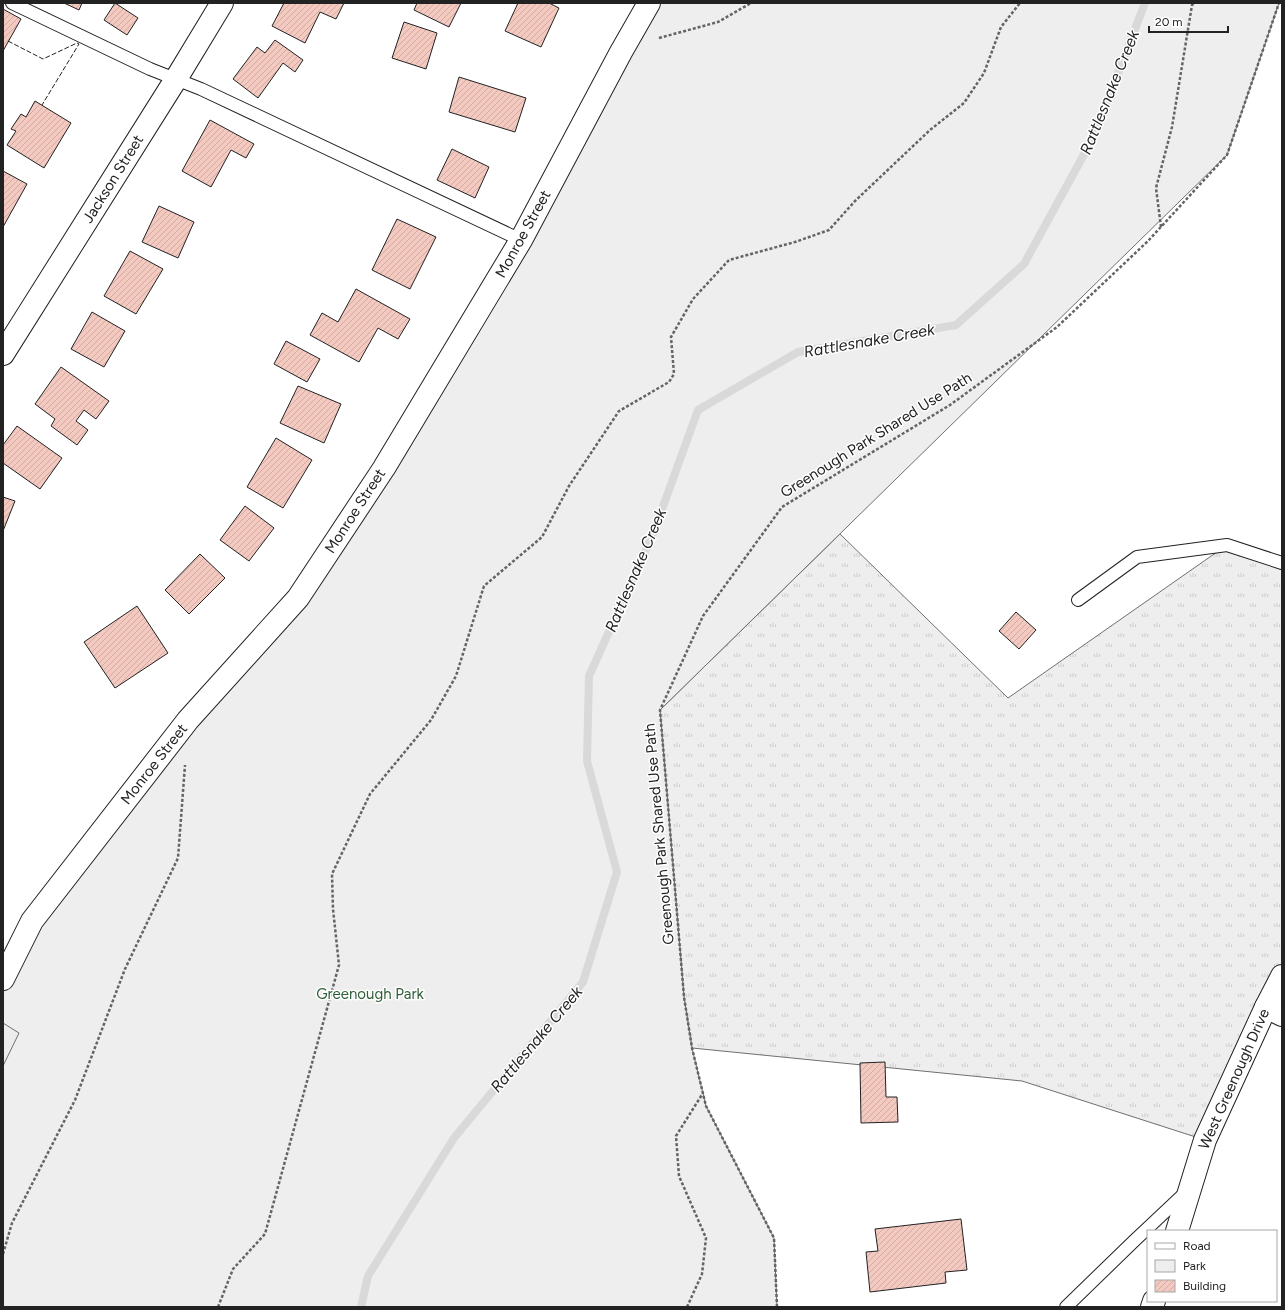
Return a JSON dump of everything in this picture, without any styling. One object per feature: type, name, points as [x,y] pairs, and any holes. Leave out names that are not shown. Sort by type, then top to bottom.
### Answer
[{"type":"street","name":"Jackson Street","points":[[3,354],[176,80],[222,3]]},
{"type":"street","name":"Monroe Street","points":[[3,979],[32,921],[42,908],[188,720],[298,598],[384,468],[521,240],[621,52],[649,3]]},
{"type":"street","name":"West Greenough Drive","points":[[1177,1230],[1205,1140],[1274,1011],[1282,976]]},
{"type":"lane","points":[[12,3],[150,69],[201,89],[521,240]]},
{"type":"lane","points":[[1078,600],[1137,557],[1227,546],[1282,563]]},
{"type":"lane","points":[[1066,1307],[1191,1188]]},
{"type":"path","points":[[621,52],[667,35],[718,22],[751,3]]},
{"type":"path","points":[[218,1307],[233,1269],[265,1234],[340,965],[333,909],[332,874],[370,794],[431,720],[456,676],[484,586],[542,537],[569,486],[619,411],[669,382],[674,374],[671,337],[693,299],[728,260],[795,242],[829,230],[855,201],[930,130],[964,103],[984,73],[1001,27],[1020,3]]},
{"type":"path","points":[[1161,227],[1156,188],[1172,127],[1192,5],[1194,3]]},
{"type":"path","name":"Greenough Park Shared Use Path","points":[[777,1307],[774,1238],[706,1106],[692,1048],[684,997],[660,710],[702,616],[782,506],[950,404],[1057,327],[1148,241],[1227,155],[1279,3]]},
{"type":"path","points":[[3,1254],[12,1223],[74,1100],[125,969],[178,858],[185,758]]},
{"type":"path","points":[[687,1307],[702,1274],[706,1238],[679,1176],[676,1136],[703,1093]]},
{"type":"green space","name":"Greenough Park","points":[[649,3],[1279,3],[1227,155],[660,710],[684,997],[692,1048],[706,1106],[774,1238],[777,1307],[3,1307],[3,979],[32,921],[298,598]]},
{"type":"green space","points":[[840,534],[1008,698],[1227,545],[1282,563],[1282,976],[1205,1140],[1022,1081],[692,1048],[684,997],[660,710]]},
{"type":"shaded area","points":[[3,1023],[19,1033],[3,1066]]},
{"type":"building","points":[[64,3],[82,3],[79,10]]},
{"type":"building","points":[[115,3],[138,18],[127,35],[104,20]]},
{"type":"building","points":[[284,3],[344,3],[336,19],[320,12],[305,43],[272,26]]},
{"type":"building","points":[[417,3],[461,3],[449,27],[414,10]]},
{"type":"building","points":[[518,3],[549,3],[559,8],[541,47],[505,31]]},
{"type":"building","points":[[3,9],[21,19],[3,51]]},
{"type":"building","points":[[404,22],[437,33],[426,69],[392,58]]},
{"type":"building","points":[[275,40],[303,60],[295,72],[283,63],[258,98],[233,79],[257,47],[265,53]]},
{"type":"building","points":[[459,77],[526,98],[515,132],[449,112]]},
{"type":"building","points":[[35,101],[71,123],[44,168],[7,145],[16,131],[11,129],[21,114],[26,117]]},
{"type":"building","points":[[210,120],[254,144],[246,158],[231,150],[211,187],[182,171]]},
{"type":"building","points":[[452,149],[489,167],[475,198],[437,180]]},
{"type":"building","points":[[3,171],[27,184],[3,227]]},
{"type":"building","points":[[159,206],[194,222],[178,258],[142,242]]},
{"type":"building","points":[[397,219],[436,237],[410,289],[372,270]]},
{"type":"building","points":[[130,251],[163,269],[136,314],[104,296]]},
{"type":"building","points":[[356,289],[410,319],[398,339],[378,328],[359,362],[310,335],[322,313],[338,322]]},
{"type":"building","points":[[92,312],[125,331],[104,367],[71,349]]},
{"type":"building","points":[[286,341],[320,359],[307,382],[274,364]]},
{"type":"building","points":[[61,367],[109,401],[96,419],[84,410],[76,421],[88,430],[77,445],[51,426],[55,419],[35,404]]},
{"type":"building","points":[[298,386],[341,404],[324,443],[280,423]]},
{"type":"building","points":[[17,426],[62,458],[40,489],[3,463],[3,445]]},
{"type":"building","points":[[276,438],[312,460],[283,508],[247,487]]},
{"type":"building","points":[[3,497],[15,501],[3,531]]},
{"type":"building","points":[[245,506],[274,528],[249,561],[220,540]]},
{"type":"building","points":[[200,554],[225,578],[189,614],[165,590]]},
{"type":"building","points":[[137,606],[168,653],[115,688],[84,642]]},
{"type":"building","points":[[1016,612],[1036,630],[1019,649],[999,631]]},
{"type":"building","points":[[885,1062],[886,1097],[897,1097],[898,1122],[861,1123],[860,1063]]},
{"type":"building","points":[[961,1219],[967,1270],[945,1272],[946,1283],[870,1292],[866,1252],[878,1251],[875,1229]]},
{"type":"waterway","name":"Rattlesnake Creek","points":[[361,1307],[368,1276],[454,1138],[583,982],[617,872],[587,761],[589,676],[653,534],[698,410],[798,352],[956,325],[1024,264],[1093,138],[1145,3]]},
{"type":"fence","points":[[8,41],[43,59],[77,43],[79,44],[42,105]]}]
